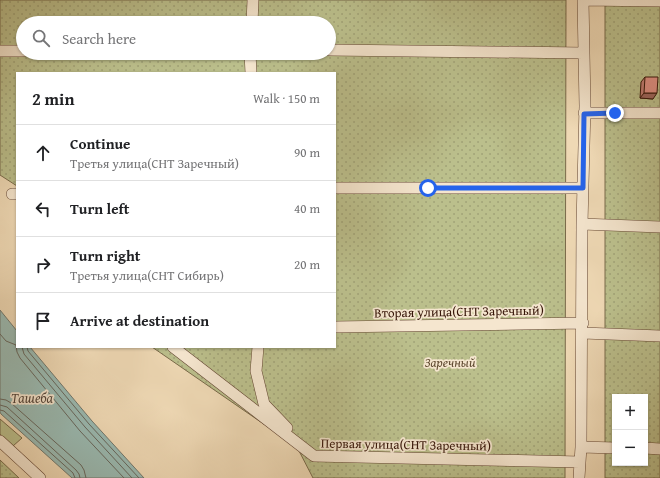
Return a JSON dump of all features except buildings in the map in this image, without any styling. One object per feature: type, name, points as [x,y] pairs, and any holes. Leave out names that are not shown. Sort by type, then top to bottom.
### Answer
[{"type":"street","points":[[252,16],[253,0]]},
{"type":"street","points":[[579,478],[583,328],[582,224],[584,0],[660,0]]},
{"type":"street","points":[[336,50],[584,52]]},
{"type":"street","points":[[0,51],[16,51]]},
{"type":"street","points":[[250,60],[251,72]]},
{"type":"street","points":[[584,114],[660,113]]},
{"type":"street","points":[[336,188],[583,188]]},
{"type":"street","points":[[582,224],[660,227]]},
{"type":"street","name":"Вторая улица(СНТ Заречный)","points":[[336,326],[583,328],[660,336]]},
{"type":"street","name":"Первая улица(СНТ Заречный)","points":[[174,348],[314,456],[580,462]]},
{"type":"street","points":[[258,348],[256,371],[264,404],[314,456]]},
{"type":"street","points":[[0,441],[40,478]]},
{"type":"street","points":[[581,447],[612,448]]},
{"type":"street","points":[[648,448],[660,449]]},
{"type":"green space","name":"Заречный","points":[[0,0],[566,0],[565,478],[313,478],[297,447],[153,348],[336,348],[336,72],[16,72],[16,185],[0,175]]},
{"type":"green space","points":[[605,0],[660,0],[660,478],[605,478]]},
{"type":"green space","points":[[0,419],[22,438],[13,446],[0,434]]},
{"type":"green space","points":[[0,460],[19,478],[0,478]]},
{"type":"water","name":"Ташеба","points":[[0,310],[16,330],[16,348],[31,348],[92,421],[144,478],[72,478],[0,412]]},
{"type":"route","points":[[428,188],[583,188],[584,114],[615,113]]}]
